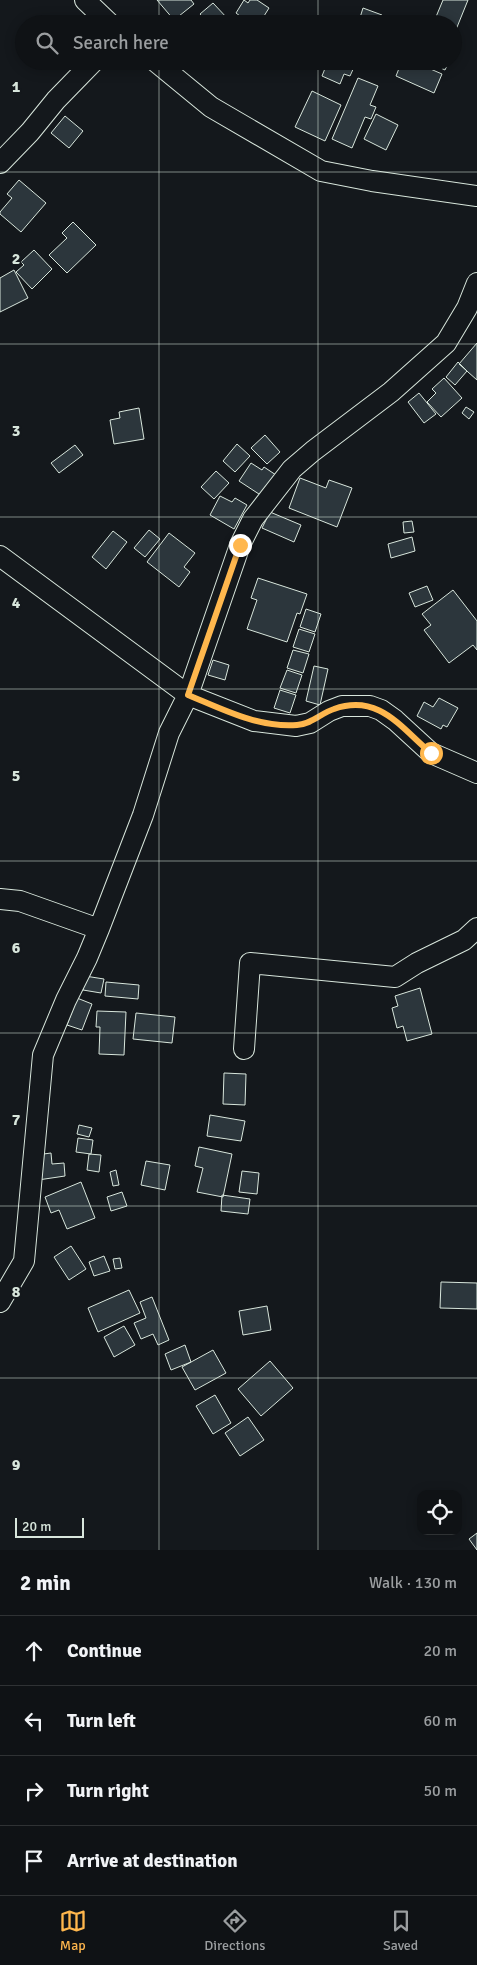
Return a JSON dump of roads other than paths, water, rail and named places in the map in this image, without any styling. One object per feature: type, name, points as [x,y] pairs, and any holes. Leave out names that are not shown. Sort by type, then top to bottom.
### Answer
[{"type":"street","points":[[84,0],[100,15]]},
{"type":"street","points":[[0,163],[85,70]]},
{"type":"street","points":[[166,70],[212,107],[320,171],[372,181],[477,196]]},
{"type":"street","points":[[0,1302],[24,1261],[42,1055],[66,1000],[88,958],[143,815],[169,734],[188,695],[240,545],[253,519],[292,469],[391,392],[446,343],[467,308],[477,283]]},
{"type":"street","points":[[0,556],[188,695],[254,722],[296,726],[310,723],[329,711],[342,706],[370,706],[382,710],[396,720],[431,753],[477,773]]},
{"type":"street","points":[[0,899],[20,901],[99,929]]},
{"type":"street","points":[[244,1049],[250,963],[395,977],[417,963],[464,940],[477,928]]}]
